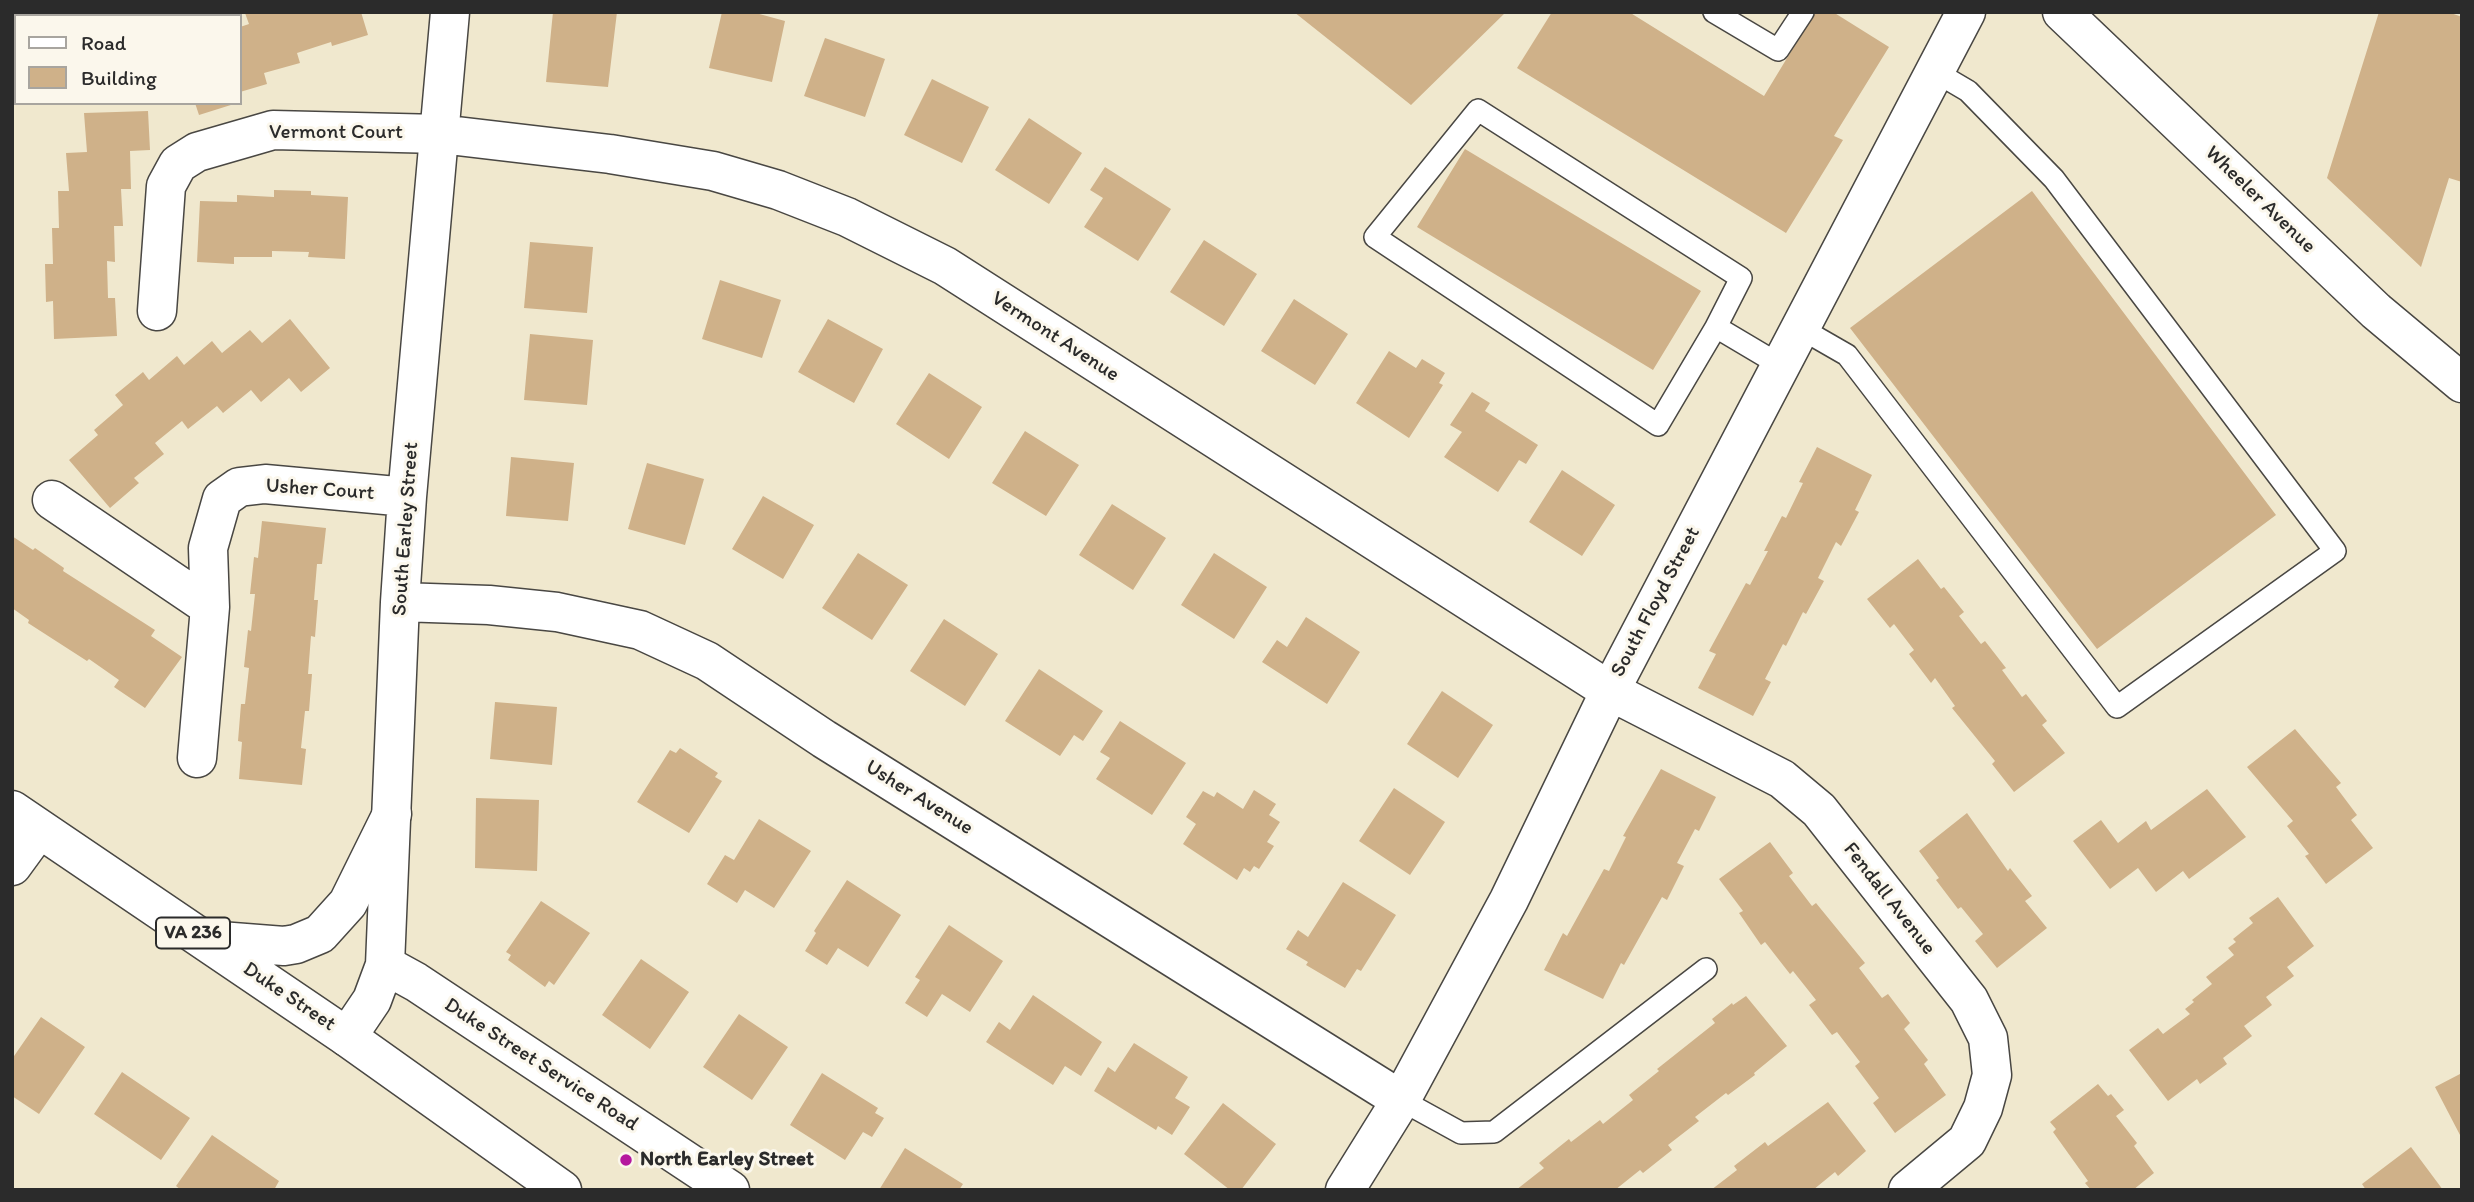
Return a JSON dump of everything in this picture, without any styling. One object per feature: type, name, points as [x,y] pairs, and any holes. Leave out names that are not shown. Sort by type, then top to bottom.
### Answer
[{"type":"street","name":"South Earley Street","points":[[347,1037],[372,1000],[385,964],[407,497],[450,12]]},
{"type":"street","name":"South Floyd Street","points":[[1345,1190],[1401,1100],[1509,900],[1610,691],[1966,12]]},
{"type":"street","name":"Wheeler Avenue","points":[[2062,12],[2375,311],[2462,383]]},
{"type":"street","name":"Vermont Court","points":[[158,311],[166,186],[178,164],[197,152],[273,130],[440,134]]},
{"type":"street","name":"Vermont Avenue","points":[[440,134],[610,154],[713,171],[778,190],[847,217],[946,266],[1610,691]]},
{"type":"street","name":"Usher Court","points":[[197,758],[210,607],[208,548],[222,499],[239,487],[279,485],[407,497]]},
{"type":"street","points":[[52,500],[210,607]]},
{"type":"street","name":"Usher Avenue","points":[[400,602],[489,605],[557,612],[640,630],[707,661],[824,738],[1401,1100]]},
{"type":"street","name":"Fendall Avenue","points":[[1610,691],[1782,779],[1819,810],[1969,1000],[1988,1038],[1992,1075],[1983,1108],[1967,1141],[1908,1190]]},
{"type":"street","points":[[202,939],[284,946],[320,934],[348,904],[392,814]]},
{"type":"street","points":[[12,866],[26,820]]},
{"type":"street","name":"Duke Street","points":[[26,820],[347,1037],[544,1185]]},
{"type":"street","name":"Duke Street Service Road","points":[[385,964],[730,1190]]},
{"type":"lane","points":[[1714,12],[1777,50],[1803,12]]},
{"type":"lane","points":[[1800,328],[1847,355],[2117,707],[2335,551],[2054,179],[1968,92],[1934,71]]},
{"type":"lane","points":[[1478,110],[1741,278],[1716,327],[1658,425],[1375,237],[1478,110]]},
{"type":"lane","points":[[1716,327],[1780,365]]},
{"type":"lane","points":[[1401,1100],[1461,1133],[1494,1132],[1706,969]]},
{"type":"green space","points":[[12,12],[53,12],[14,14],[12,43]]},
{"type":"building","points":[[361,12],[368,35],[332,46],[331,42],[297,53],[300,63],[264,73],[267,84],[242,91],[242,26],[249,24],[245,13]]},
{"type":"building","points":[[553,12],[617,12],[608,87],[546,82]]},
{"type":"building","points":[[722,12],[752,12],[785,21],[772,82],[709,68]]},
{"type":"building","points":[[1294,12],[1506,12],[1411,105]]},
{"type":"building","points":[[1552,12],[1629,12],[1764,96],[1815,12],[1833,12],[1889,47],[1834,136],[1843,140],[1786,233],[1517,68]]},
{"type":"building","points":[[2379,12],[2448,12],[2462,17],[2462,182],[2449,178],[2421,267],[2327,178]]},
{"type":"building","points":[[825,38],[885,59],[865,117],[804,96]]},
{"type":"building","points":[[932,79],[989,107],[962,163],[904,135]]},
{"type":"building","points":[[196,105],[231,105],[199,115]]},
{"type":"building","points":[[148,111],[150,150],[130,151],[131,189],[121,189],[123,226],[114,226],[115,262],[107,261],[108,298],[115,298],[117,336],[54,339],[53,301],[46,302],[45,264],[53,264],[52,228],[59,228],[58,191],[69,191],[66,153],[87,152],[84,113]]},
{"type":"building","points":[[1029,118],[1082,153],[1049,204],[995,170]]},
{"type":"building","points":[[1465,149],[1701,291],[1653,370],[1417,227]]},
{"type":"building","points":[[1105,167],[1171,209],[1138,261],[1084,227],[1103,198],[1090,190]]},
{"type":"building","points":[[274,190],[311,191],[311,195],[348,197],[345,259],[308,257],[309,252],[272,251],[272,257],[234,257],[234,264],[197,262],[200,201],[237,202],[237,195],[274,197]]},
{"type":"building","points":[[2032,191],[2276,515],[2097,649],[1850,328]]},
{"type":"building","points":[[1204,240],[1257,274],[1224,326],[1170,292]]},
{"type":"building","points":[[530,242],[593,247],[587,313],[524,308]]},
{"type":"building","points":[[720,280],[781,300],[762,358],[702,339]]},
{"type":"building","points":[[1294,299],[1348,334],[1315,385],[1261,351]]},
{"type":"building","points":[[290,319],[330,368],[301,392],[289,378],[261,402],[251,390],[223,413],[217,406],[188,429],[182,421],[155,443],[164,454],[134,478],[139,483],[110,508],[69,460],[98,435],[94,430],[123,405],[115,395],[143,372],[149,380],[177,356],[184,365],[212,341],[222,353],[250,330],[262,343]]},
{"type":"building","points":[[828,319],[883,349],[854,403],[798,372]]},
{"type":"building","points":[[530,334],[593,340],[587,405],[524,400]]},
{"type":"building","points":[[1389,351],[1416,368],[1422,359],[1445,373],[1439,383],[1443,385],[1409,438],[1356,403]]},
{"type":"building","points":[[929,373],[982,407],[949,459],[896,424]]},
{"type":"building","points":[[1472,392],[1490,403],[1485,411],[1538,445],[1526,464],[1519,460],[1498,492],[1444,457],[1462,432],[1450,425]]},
{"type":"building","points":[[1025,431],[1079,465],[1046,516],[992,483]]},
{"type":"building","points":[[1817,447],[1872,475],[1855,510],[1859,512],[1841,546],[1836,542],[1818,578],[1824,581],[1806,614],[1803,612],[1786,646],[1783,644],[1765,679],[1771,682],[1753,716],[1698,688],[1716,654],[1709,651],[1746,583],[1750,585],[1782,516],[1786,518],[1803,483],[1799,482]]},
{"type":"building","points":[[511,457],[574,463],[568,521],[506,516]]},
{"type":"building","points":[[647,463],[704,479],[685,545],[628,529]]},
{"type":"building","points":[[1562,470],[1615,505],[1582,556],[1529,522]]},
{"type":"building","points":[[763,496],[814,525],[783,579],[732,549]]},
{"type":"building","points":[[1112,504],[1166,538],[1133,590],[1079,555]]},
{"type":"building","points":[[262,521],[326,528],[322,564],[317,564],[315,637],[311,636],[308,674],[312,674],[309,711],[305,711],[301,748],[306,749],[302,785],[239,779],[241,704],[245,704],[249,668],[244,667],[255,594],[250,594]]},
{"type":"building","points":[[12,536],[33,550],[35,548],[64,568],[63,571],[155,630],[151,636],[182,657],[145,708],[114,687],[119,680],[28,623],[29,620],[12,608]]},
{"type":"building","points":[[858,553],[908,585],[872,640],[822,608]]},
{"type":"building","points":[[1214,553],[1267,587],[1234,639],[1181,605]]},
{"type":"building","points":[[1918,559],[1941,589],[1944,587],[1964,612],[1959,616],[1981,644],[1985,641],[2006,668],[2002,670],[2022,697],[2026,694],[2047,721],[2042,725],[2065,753],[2014,792],[1992,764],[1995,761],[1952,708],[1955,706],[1935,678],[1931,683],[1909,654],[1914,650],[1894,624],[1890,628],[1867,599]]},
{"type":"building","points":[[1306,617],[1360,652],[1327,704],[1262,662],[1277,640],[1287,647]]},
{"type":"building","points":[[944,619],[998,654],[965,706],[910,671]]},
{"type":"building","points":[[1039,669],[1103,711],[1083,741],[1074,735],[1060,756],[1005,721]]},
{"type":"building","points":[[1442,691],[1493,725],[1458,778],[1407,744]]},
{"type":"building","points":[[495,702],[557,707],[552,765],[490,759]]},
{"type":"building","points":[[1120,721],[1186,763],[1152,815],[1096,779],[1110,758],[1100,752]]},
{"type":"building","points":[[2295,729],[2341,783],[2336,787],[2357,815],[2351,820],[2373,848],[2326,884],[2305,856],[2309,854],[2287,826],[2293,821],[2247,767]]},
{"type":"building","points":[[680,748],[718,773],[715,777],[722,781],[689,833],[637,802],[670,750],[676,753]]},
{"type":"building","points":[[1661,769],[1716,797],[1699,831],[1695,829],[1677,863],[1684,866],[1667,900],[1662,897],[1624,965],[1621,963],[1603,999],[1544,970],[1563,933],[1567,936],[1604,869],[1609,871],[1626,837],[1623,836]]},
{"type":"building","points":[[1394,788],[1445,822],[1410,875],[1359,841]]},
{"type":"building","points":[[2207,789],[2246,837],[2189,879],[2183,871],[2156,892],[2138,868],[2110,889],[2073,841],[2101,820],[2118,843],[2146,821],[2151,830]]},
{"type":"building","points":[[1254,790],[1276,804],[1269,815],[1280,822],[1267,842],[1274,846],[1259,869],[1254,866],[1250,872],[1244,868],[1237,880],[1183,844],[1196,824],[1186,817],[1203,791],[1214,797],[1217,792],[1243,809]]},
{"type":"building","points":[[476,798],[539,800],[537,871],[475,868]]},
{"type":"building","points":[[1967,813],[2008,871],[2010,868],[2032,896],[2025,901],[2047,928],[1997,968],[1975,941],[1983,934],[1961,907],[1958,909],[1919,851]]},
{"type":"building","points":[[759,819],[811,851],[774,908],[745,890],[737,903],[707,884],[725,855],[734,860]]},
{"type":"building","points":[[1770,842],[1793,873],[1789,876],[1812,906],[1816,903],[1865,963],[1859,968],[1882,998],[1888,994],[1910,1023],[1904,1029],[1928,1060],[1924,1064],[1946,1095],[1895,1133],[1873,1103],[1879,1098],[1855,1066],[1860,1062],[1837,1032],[1832,1035],[1809,1005],[1816,1000],[1793,971],[1790,974],[1765,942],[1761,945],[1739,913],[1743,911],[1719,879]]},
{"type":"building","points":[[847,880],[901,915],[868,967],[838,948],[827,965],[805,951],[816,933],[814,931]]},
{"type":"building","points":[[1343,882],[1396,915],[1361,971],[1357,969],[1345,988],[1306,965],[1308,962],[1286,949],[1298,930],[1308,937]]},
{"type":"building","points":[[2278,897],[2314,946],[2287,967],[2294,976],[2266,997],[2272,1005],[2244,1026],[2252,1036],[2223,1058],[2227,1064],[2200,1084],[2197,1079],[2168,1101],[2129,1050],[2158,1028],[2163,1034],[2190,1014],[2185,1009],[2212,984],[2206,977],[2234,955],[2228,948],[2236,942],[2233,939],[2253,923],[2249,918]]},
{"type":"building","points":[[541,901],[590,933],[554,985],[549,981],[545,987],[508,960],[511,955],[506,952]]},
{"type":"building","points":[[949,925],[1003,961],[970,1012],[942,994],[927,1017],[905,1003],[920,980],[915,977]]},
{"type":"building","points":[[641,959],[689,992],[650,1049],[602,1015]]},
{"type":"building","points":[[1033,995],[1102,1042],[1081,1076],[1065,1066],[1053,1085],[986,1042],[999,1022],[1010,1030]]},
{"type":"building","points":[[1746,996],[1787,1046],[1754,1073],[1755,1075],[1695,1117],[1699,1121],[1668,1145],[1672,1150],[1643,1173],[1640,1170],[1615,1190],[1516,1190],[1544,1168],[1539,1163],[1569,1139],[1571,1142],[1600,1120],[1603,1124],[1633,1100],[1629,1095],[1659,1071],[1657,1069],[1715,1023],[1712,1019]]},
{"type":"building","points":[[739,1014],[788,1047],[752,1100],[703,1067]]},
{"type":"building","points":[[41,1017],[85,1047],[39,1114],[12,1096],[12,1059]]},
{"type":"building","points":[[1134,1043],[1188,1077],[1175,1098],[1190,1107],[1172,1135],[1158,1126],[1156,1130],[1094,1091],[1108,1067],[1115,1072]]},
{"type":"building","points":[[122,1072],[190,1118],[161,1160],[94,1114]]},
{"type":"building","points":[[822,1073],[878,1108],[875,1113],[884,1118],[872,1137],[863,1132],[845,1160],[790,1125]]},
{"type":"building","points":[[2460,1074],[2462,1134],[2460,1135],[2435,1087]]},
{"type":"building","points":[[2098,1084],[2108,1096],[2111,1094],[2124,1110],[2116,1116],[2137,1143],[2134,1146],[2154,1173],[2133,1190],[2091,1190],[2085,1183],[2088,1181],[2053,1132],[2056,1129],[2050,1122]]},
{"type":"building","points":[[1828,1102],[1866,1151],[1838,1176],[1835,1172],[1813,1190],[1711,1190],[1737,1170],[1734,1166],[1765,1142],[1768,1146]]},
{"type":"building","points":[[1223,1103],[1276,1144],[1241,1190],[1230,1190],[1184,1154]]},
{"type":"building","points":[[212,1135],[279,1181],[274,1190],[181,1190],[176,1186]]},
{"type":"building","points":[[2411,1147],[2443,1190],[2366,1190],[2362,1184]]},
{"type":"building","points":[[905,1148],[963,1184],[959,1190],[879,1190]]},
{"type":"place","name":"North Earley Street","points":[[626,1160]]}]
